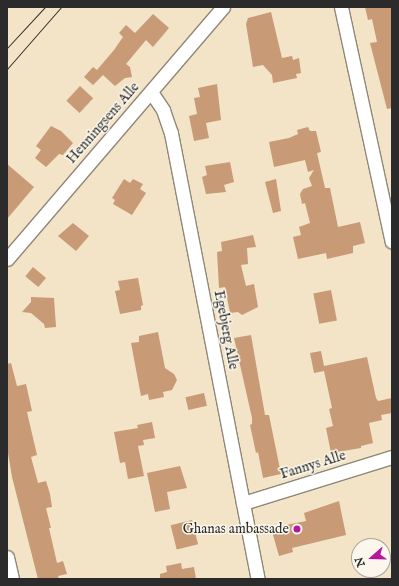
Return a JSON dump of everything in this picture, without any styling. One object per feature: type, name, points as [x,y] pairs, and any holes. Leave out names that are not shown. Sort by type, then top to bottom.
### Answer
[{"type":"street","name":"Henningsens Alle","points":[[7,259],[223,7]]},
{"type":"street","points":[[341,7],[392,242]]},
{"type":"street","name":"Egebjerg Alle","points":[[151,92],[163,110],[171,133],[258,579]]},
{"type":"street","name":"Fannys Alle","points":[[243,503],[392,457]]},
{"type":"street","points":[[7,557],[12,579]]},
{"type":"building","points":[[365,7],[392,7],[392,108],[387,109],[370,43],[377,42],[372,19],[368,20]]},
{"type":"building","points":[[271,12],[282,58],[292,56],[293,60],[299,58],[301,73],[296,74],[297,78],[273,83],[272,75],[263,65],[253,67],[246,24],[248,18]]},
{"type":"building","points":[[153,14],[169,28],[153,47],[146,40],[126,64],[130,67],[132,77],[125,78],[115,86],[103,75],[93,85],[84,77],[93,67],[97,70],[114,50],[123,37],[119,33],[126,25],[135,33]]},
{"type":"building","points":[[217,84],[221,120],[206,123],[209,138],[194,141],[189,116],[197,114],[194,98],[200,97],[198,88]]},
{"type":"building","points":[[80,86],[93,98],[80,113],[66,101]]},
{"type":"building","points":[[51,126],[61,131],[73,143],[63,155],[59,154],[46,167],[35,158],[41,150],[36,146]]},
{"type":"building","points":[[308,127],[310,131],[316,131],[321,152],[317,153],[325,188],[330,188],[338,227],[360,222],[365,243],[353,246],[353,253],[327,259],[326,253],[298,259],[293,237],[301,235],[299,227],[310,223],[305,203],[302,204],[300,194],[303,189],[312,186],[309,178],[314,170],[308,172],[305,160],[274,167],[269,142],[289,138],[298,134],[297,130]]},
{"type":"building","points":[[230,162],[234,182],[224,185],[226,192],[206,194],[202,177],[207,175],[205,166]]},
{"type":"building","points":[[7,164],[34,187],[7,219]]},
{"type":"building","points":[[124,179],[130,183],[133,179],[143,184],[140,189],[146,193],[132,215],[113,204],[115,200],[112,198]]},
{"type":"building","points":[[276,179],[281,211],[273,213],[265,182]]},
{"type":"building","points":[[73,223],[89,236],[76,251],[58,236]]},
{"type":"building","points":[[253,235],[256,247],[247,248],[248,264],[241,265],[246,286],[254,284],[258,307],[242,315],[238,312],[230,313],[225,287],[219,288],[217,252],[222,251],[221,242]]},
{"type":"building","points":[[33,267],[46,278],[38,287],[25,276]]},
{"type":"building","points":[[138,278],[143,305],[141,306],[141,310],[120,314],[115,291],[120,290],[118,281]]},
{"type":"building","points":[[331,290],[337,320],[319,324],[313,293]]},
{"type":"building","points":[[31,297],[54,298],[56,327],[45,328],[44,324],[31,313],[22,312],[31,302]]},
{"type":"building","points":[[158,332],[165,368],[174,374],[177,380],[172,390],[163,392],[164,397],[149,400],[148,394],[141,396],[131,343],[139,342],[139,336]]},
{"type":"building","points":[[251,335],[265,415],[269,415],[281,474],[263,478],[258,452],[256,453],[250,425],[252,424],[252,418],[234,338]]},
{"type":"building","points":[[321,351],[324,366],[367,357],[376,398],[378,401],[392,398],[392,413],[381,415],[382,420],[369,423],[373,443],[361,446],[361,448],[331,453],[326,428],[333,426],[329,409],[332,408],[324,371],[314,373],[310,353]]},
{"type":"building","points":[[11,363],[17,386],[26,384],[32,411],[27,412],[37,455],[31,457],[38,483],[46,481],[50,494],[52,507],[46,508],[51,528],[49,528],[57,563],[63,561],[67,574],[58,576],[59,579],[38,579],[12,477],[7,447],[7,364]]},
{"type":"building","points":[[204,393],[207,406],[188,410],[185,397]]},
{"type":"building","points":[[152,422],[155,438],[143,440],[144,445],[138,446],[144,476],[128,479],[125,462],[120,463],[114,432],[138,428],[137,425]]},
{"type":"building","points":[[180,466],[187,488],[167,492],[170,509],[155,512],[147,473]]},
{"type":"building","name":"Ghanas ambassade","points":[[339,501],[346,535],[292,548],[293,552],[279,556],[271,528],[306,521],[304,513]]},
{"type":"building","points":[[192,520],[198,544],[177,550],[171,525]]},
{"type":"building","points":[[181,563],[182,569],[194,567],[196,579],[160,579],[160,574],[167,572],[166,566]]},
{"type":"tram line","points":[[7,48],[45,7]]},
{"type":"tram line","points":[[7,69],[61,7]]},
{"type":"place","name":"Ghanas ambassade","points":[[297,529]]}]
